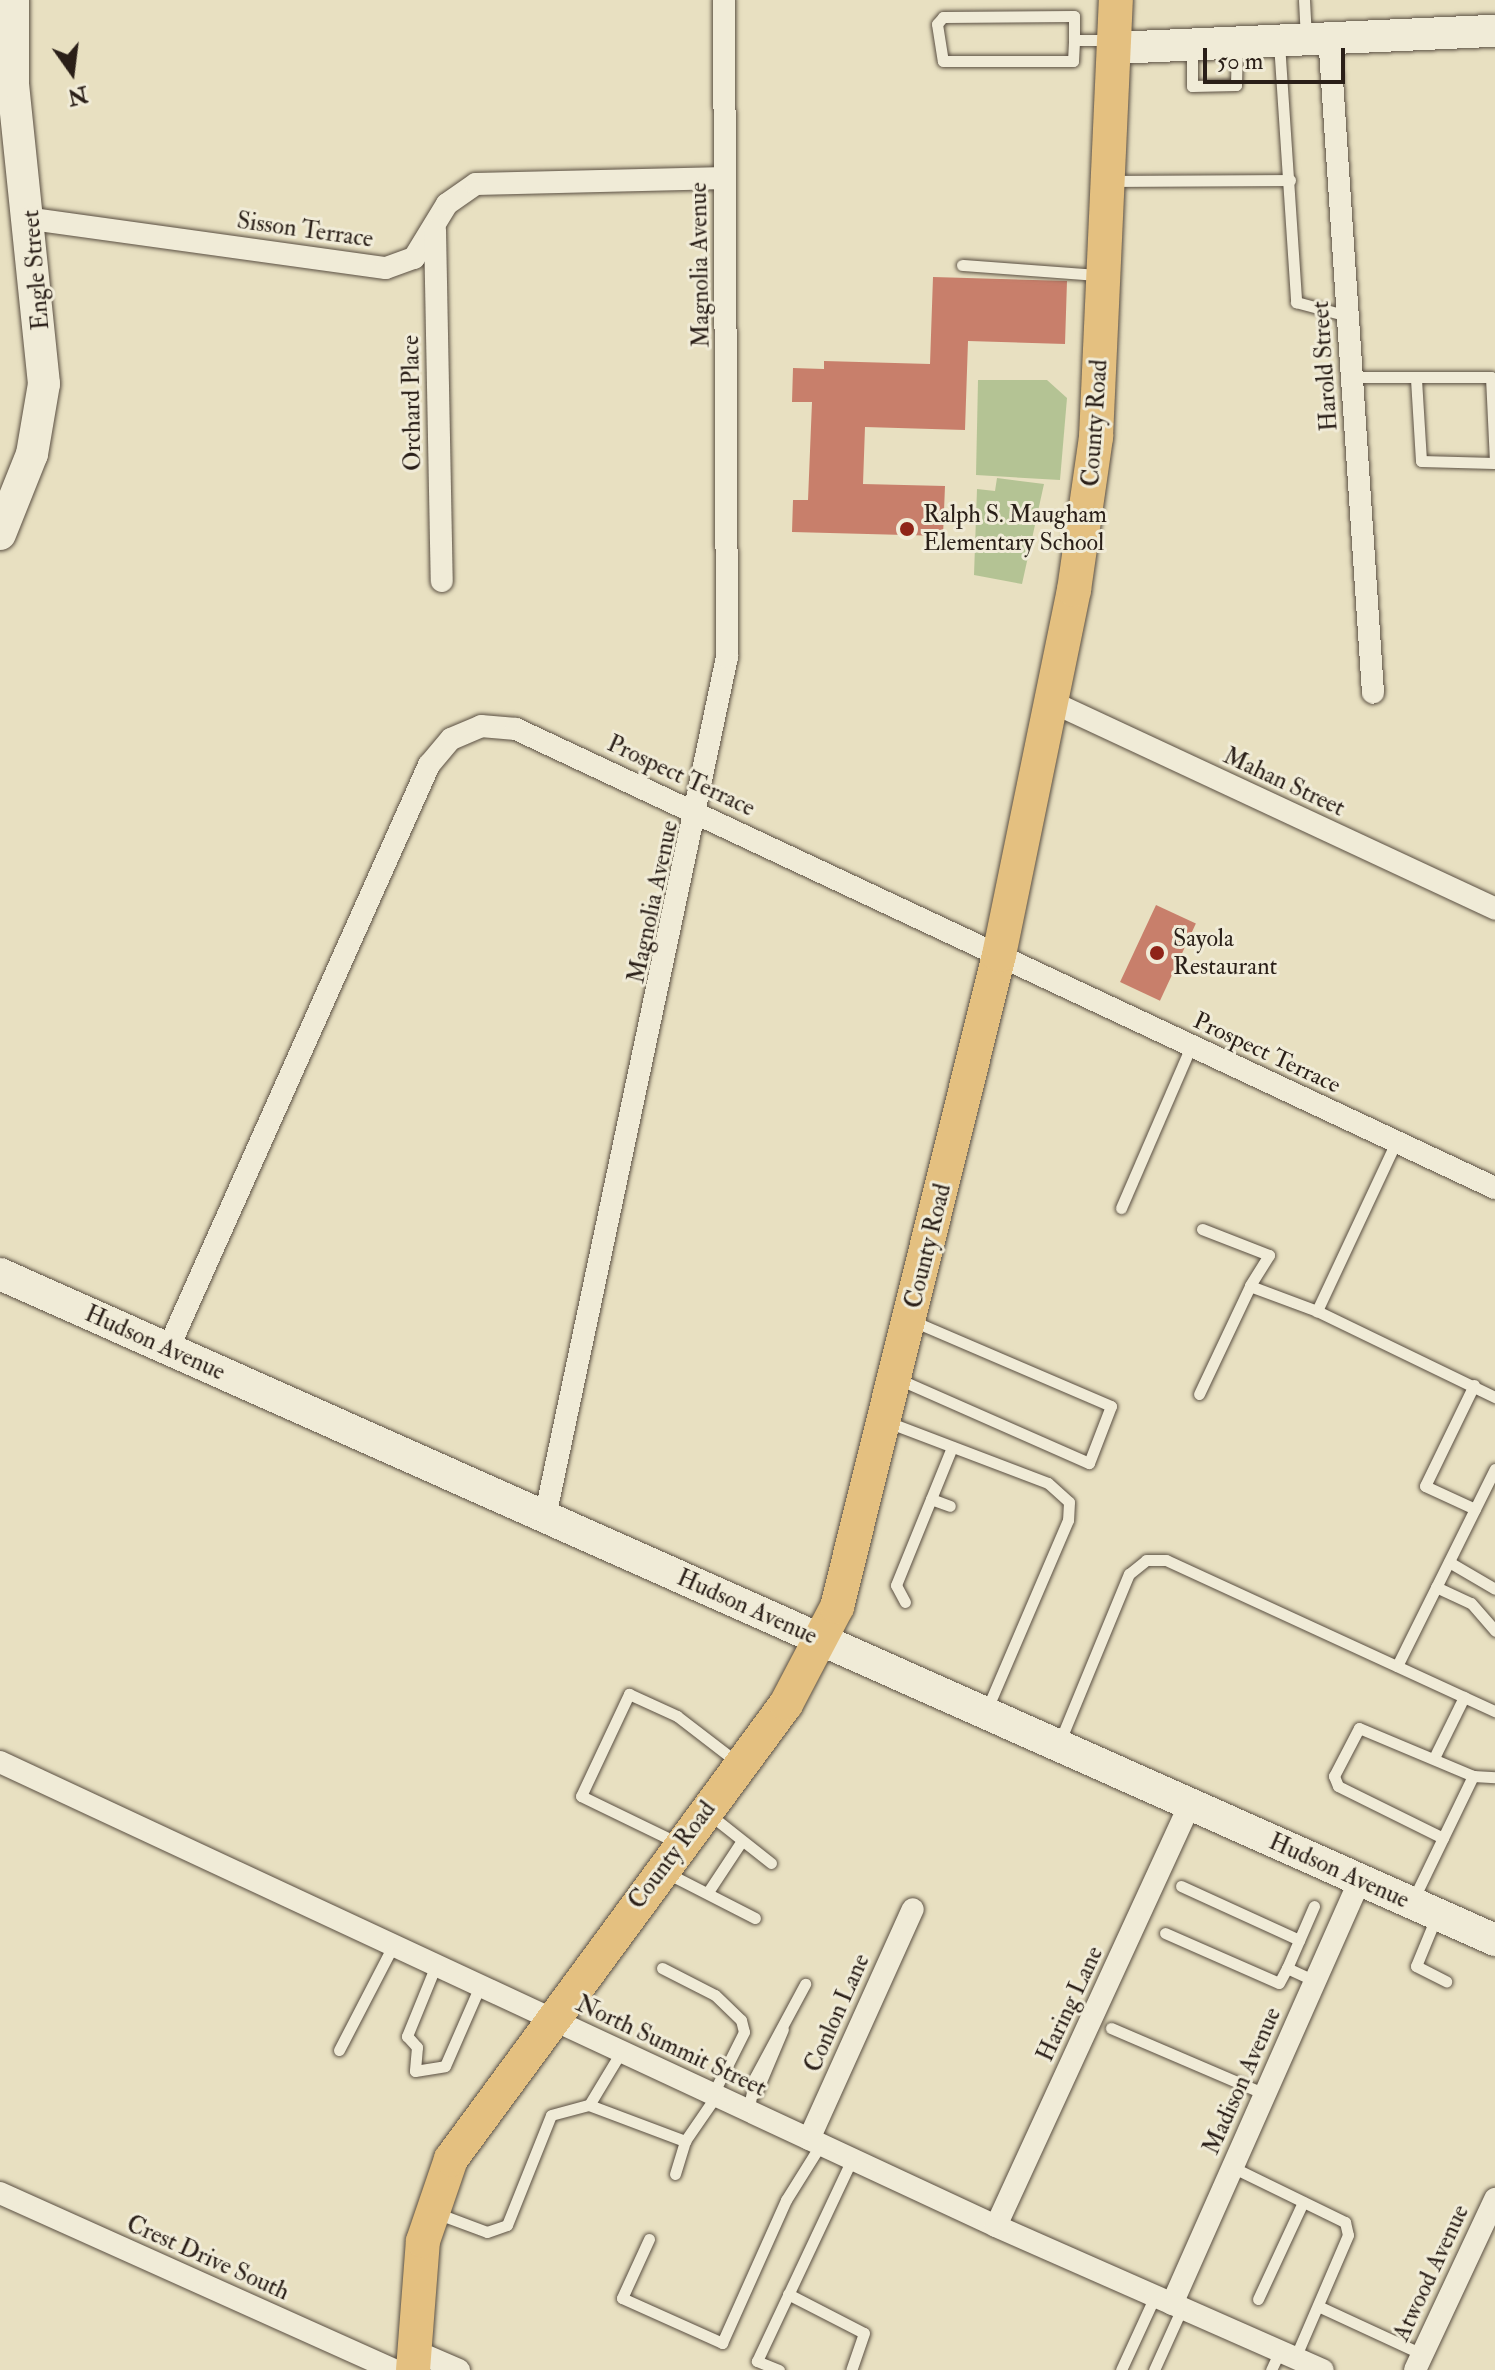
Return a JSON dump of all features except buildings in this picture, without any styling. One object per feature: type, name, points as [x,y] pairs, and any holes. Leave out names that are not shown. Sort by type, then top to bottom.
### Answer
[{"type":"main road","name":"County Road","points":[[407,2364],[431,2211],[470,2125],[740,1765],[823,1641],[885,1421],[999,955],[1052,702],[1089,504],[1104,276],[1116,0]]},
{"type":"street","name":"Engle Street","points":[[0,534],[40,419],[32,219],[13,82],[13,0]]},
{"type":"street","name":"Magnolia Avenue","points":[[545,1517],[719,719],[730,594],[724,0]]},
{"type":"street","points":[[1115,44],[1495,31]]},
{"type":"street","name":"Harold Street","points":[[1305,37],[1348,316],[1373,693]]},
{"type":"street","name":"Sisson Terrace","points":[[32,219],[386,268],[414,258],[460,192],[492,181],[725,178]]},
{"type":"street","name":"Orchard Place","points":[[435,225],[442,581]]},
{"type":"street","name":"Mahan Street","points":[[1052,702],[1495,909]]},
{"type":"street","name":"Prospect Terrace","points":[[168,1349],[439,751],[474,728],[516,729],[1495,1188]]},
{"type":"street","name":"Hudson Avenue","points":[[0,1274],[1495,1940]]},
{"type":"street","name":"North Summit Street","points":[[0,1762],[715,2095],[752,2102],[815,2142],[1170,2303],[1282,2360],[1323,2370]]},
{"type":"street","name":"Haring Lane","points":[[996,2226],[1190,1804]]},
{"type":"street","name":"Madison Avenue","points":[[1170,2303],[1360,1880]]},
{"type":"street","name":"Conlon Lane","points":[[815,2142],[913,1909]]},
{"type":"street","name":"Crest Drive South","points":[[0,2193],[407,2364],[459,2370]]},
{"type":"street","name":"Atwood Avenue","points":[[1418,2362],[1495,2199]]},
{"type":"lane","points":[[1304,0],[1305,37],[1290,180],[1296,302],[1348,316]]},
{"type":"lane","points":[[1074,16],[1074,40],[1073,61],[943,61],[937,54],[943,17],[1074,16]]},
{"type":"lane","points":[[1074,40],[1115,44]]},
{"type":"lane","points":[[1192,43],[1192,86],[1236,85],[1237,41]]},
{"type":"lane","points":[[1109,181],[1290,180]]},
{"type":"lane","points":[[962,265],[1104,276]]},
{"type":"lane","points":[[1352,377],[1491,377],[1494,463],[1421,461],[1416,379]]},
{"type":"lane","points":[[1121,1208],[1191,1046]]},
{"type":"lane","points":[[1317,1311],[1396,1142]]},
{"type":"lane","points":[[1199,1394],[1250,1286],[1269,1255],[1202,1229]]},
{"type":"lane","points":[[1250,1286],[1317,1311],[1495,1397]]},
{"type":"lane","points":[[896,1378],[1089,1463],[1111,1406],[910,1320]]},
{"type":"lane","points":[[1474,1385],[1425,1486],[1475,1509]]},
{"type":"lane","points":[[885,1421],[1058,1488],[1070,1511],[985,1713]]},
{"type":"lane","points":[[905,1602],[896,1585],[952,1447]]},
{"type":"lane","points":[[1397,1666],[1495,1469]]},
{"type":"lane","points":[[931,1499],[950,1506]]},
{"type":"lane","points":[[1058,1746],[1129,1574],[1146,1560],[1166,1560],[1495,1711]]},
{"type":"lane","points":[[1449,1562],[1495,1589]]},
{"type":"lane","points":[[1436,1587],[1471,1603],[1493,1624]]},
{"type":"lane","points":[[740,1765],[677,1716],[629,1694],[581,1796],[671,1857],[708,1892],[755,1918]]},
{"type":"lane","points":[[1434,1758],[1464,1697]]},
{"type":"lane","points":[[1443,1838],[1338,1786],[1334,1776],[1359,1728],[1473,1776],[1495,1777]]},
{"type":"lane","points":[[1446,1981],[1416,1966],[1425,1909],[1443,1838],[1473,1776]]},
{"type":"lane","points":[[705,1811],[771,1863]]},
{"type":"lane","points":[[708,1892],[741,1842]]},
{"type":"lane","points":[[1181,1886],[1299,1940]]},
{"type":"lane","points":[[1165,1933],[1279,1983],[1314,1906]]},
{"type":"lane","points":[[339,2050],[393,1946]]},
{"type":"lane","points":[[436,1965],[407,2036],[417,2047],[415,2071],[445,2066],[480,1986]]},
{"type":"lane","points":[[662,1968],[715,1995],[741,2020],[744,2032],[715,2095],[685,2141],[675,2174]]},
{"type":"lane","points":[[1287,1968],[1315,1981]]},
{"type":"lane","points":[[752,2102],[755,2077],[805,1984]]},
{"type":"lane","points":[[1111,2028],[1265,2094]]},
{"type":"lane","points":[[589,2105],[621,2052]]},
{"type":"lane","points":[[431,2211],[487,2232],[507,2225],[551,2115],[589,2105],[685,2141]]},
{"type":"lane","points":[[649,2239],[622,2298],[722,2343],[815,2142]]},
{"type":"lane","points":[[779,2370],[757,2361],[852,2159]]},
{"type":"lane","points":[[1232,2167],[1345,2222],[1348,2235],[1318,2306],[1282,2360]]},
{"type":"lane","points":[[1258,2299],[1303,2202]]},
{"type":"lane","points":[[788,2294],[864,2333],[851,2370]]},
{"type":"lane","points":[[1121,2370],[1170,2303]]},
{"type":"lane","points":[[1154,2370],[1170,2303]]},
{"type":"lane","points":[[1318,2306],[1418,2362]]},
{"type":"green space","points":[[978,380],[1047,380],[1067,398],[1060,480],[976,475]]},
{"type":"green space","points":[[997,478],[1044,484],[1022,584],[974,575],[977,489],[995,491]]},
{"type":"place","name":"Ralph S. Maugham Elementary School","points":[[907,529]]},
{"type":"place","name":"Sayola Restaurant","points":[[1157,953]]}]
